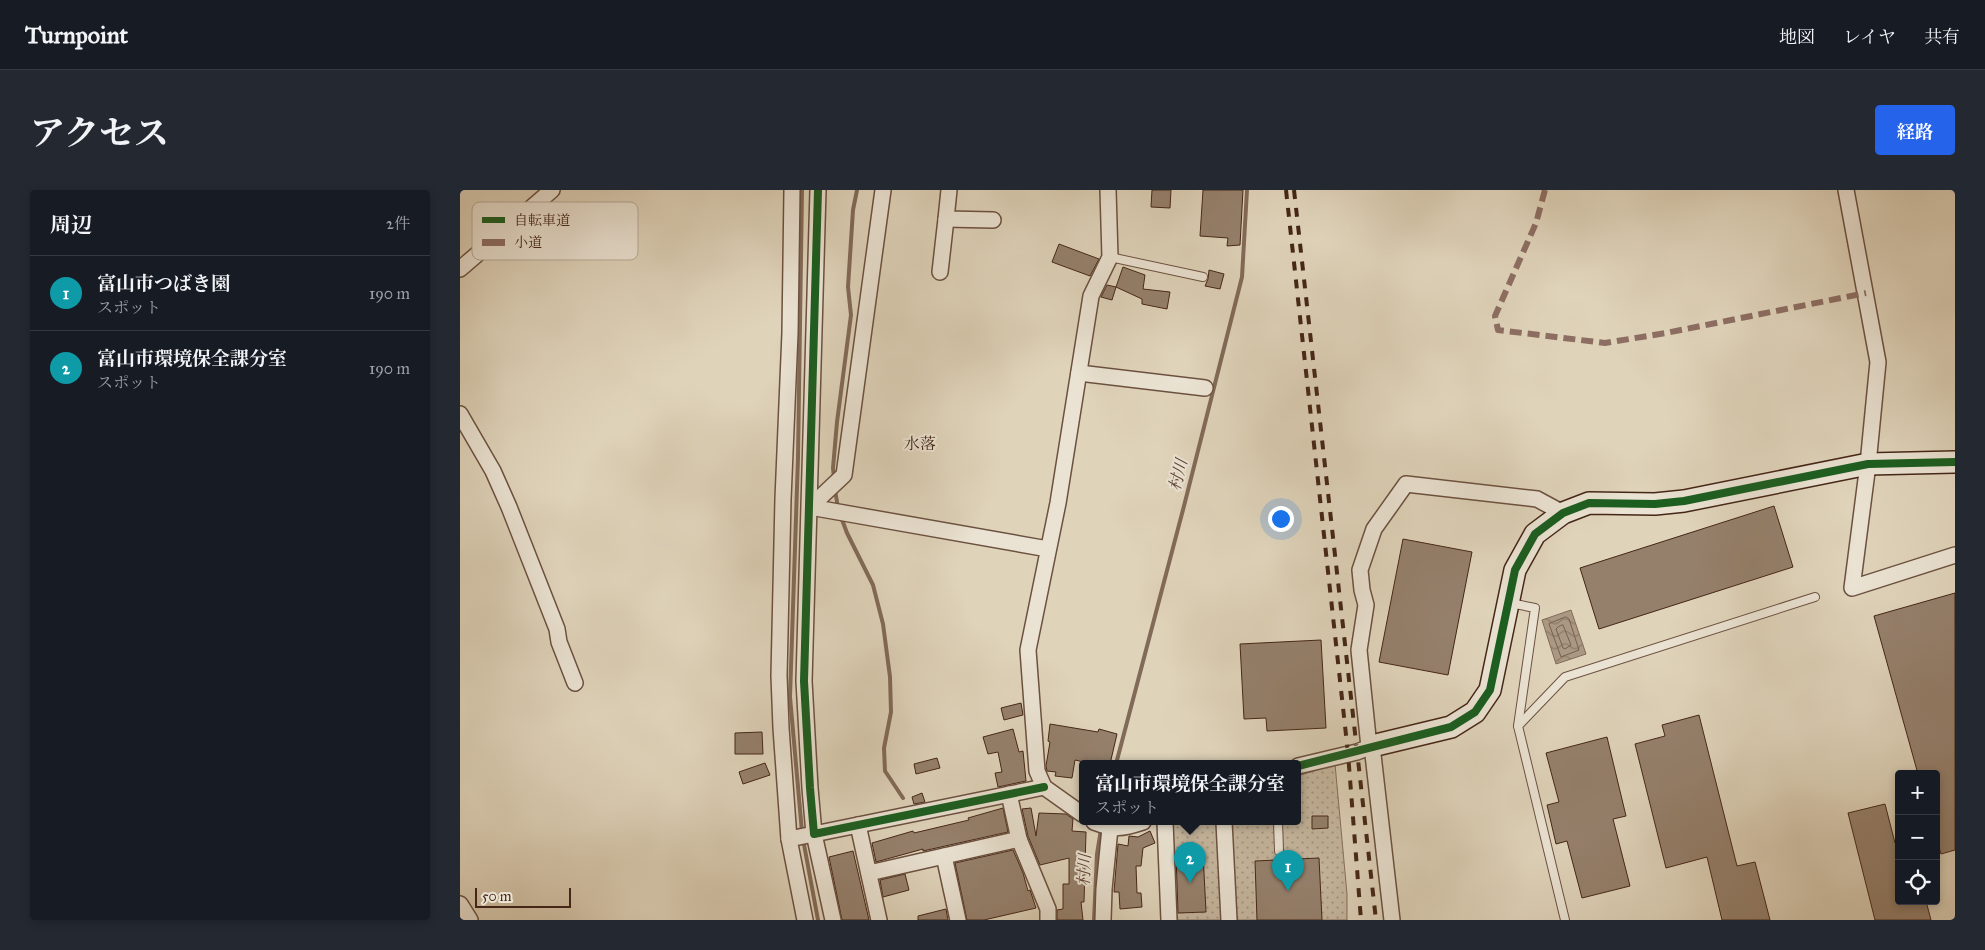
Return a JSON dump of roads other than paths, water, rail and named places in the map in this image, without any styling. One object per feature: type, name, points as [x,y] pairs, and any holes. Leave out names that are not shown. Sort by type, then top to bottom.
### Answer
[{"type":"street","points":[[538,202],[552,190]]},
{"type":"street","points":[[792,190],[790,333],[784,461],[779,676],[782,747],[790,839],[805,920]]},
{"type":"street","points":[[818,190],[804,681],[814,834],[834,920]]},
{"type":"street","points":[[810,507],[844,475],[882,190]]},
{"type":"street","points":[[940,272],[949,190]]},
{"type":"street","points":[[1079,812],[1044,787],[1037,771],[1028,650],[1058,503],[1091,296],[1110,257],[1108,190]]},
{"type":"street","points":[[1846,190],[1878,362],[1868,464],[1852,588],[1955,555]]},
{"type":"street","points":[[946,219],[993,220]]},
{"type":"street","points":[[460,269],[472,259]]},
{"type":"street","points":[[1079,373],[1205,388]]},
{"type":"street","points":[[460,414],[493,471],[509,507],[557,629],[559,642],[575,684]]},
{"type":"street","points":[[1301,765],[1451,727],[1475,712],[1490,690],[1515,570],[1535,534],[1563,513],[1589,503],[1655,504],[1684,501],[1868,464],[1955,462]]},
{"type":"street","points":[[1392,920],[1359,650],[1366,605],[1360,570],[1374,529],[1406,484],[1537,499],[1563,513]]},
{"type":"street","points":[[810,507],[1048,549]]},
{"type":"street","points":[[790,839],[1044,787]]},
{"type":"street","points":[[1009,794],[1019,839],[1048,909],[1048,920]]},
{"type":"street","points":[[858,825],[879,920]]},
{"type":"street","points":[[1102,825],[1110,828],[1134,825]]},
{"type":"street","points":[[1165,825],[1169,920]]},
{"type":"street","points":[[1224,825],[1229,920]]},
{"type":"street","points":[[1103,920],[1110,828]]},
{"type":"street","points":[[869,873],[1019,839]]},
{"type":"street","points":[[944,856],[958,920]]},
{"type":"street","points":[[460,904],[470,920]]},
{"type":"lane","points":[[1110,257],[1203,276]]},
{"type":"lane","points":[[1518,726],[1565,677],[1815,597]]},
{"type":"lane","points":[[1508,602],[1535,608],[1518,726],[1565,920]]},
{"type":"lane","points":[[1278,825],[1280,851]]},
{"type":"water","points":[[1571,610],[1586,654],[1556,664],[1542,620]]},
{"type":"waterway","points":[[802,190],[798,458],[790,697],[802,832]]},
{"type":"waterway","points":[[834,478],[833,468],[837,422],[851,315],[848,287],[853,210],[857,190]]},
{"type":"waterway","name":"村川","points":[[1117,760],[1242,277],[1247,190]]},
{"type":"waterway","points":[[835,490],[838,508]]},
{"type":"waterway","points":[[841,517],[873,585],[883,624],[890,677],[891,712],[884,748],[885,771],[903,798]]},
{"type":"waterway","name":"村川","points":[[1094,920],[1097,854],[1101,829]]},
{"type":"waterway","points":[[803,839],[818,920]]},
{"type":"railway","points":[[1286,190],[1348,753],[1361,920]]},
{"type":"railway","points":[[1294,190],[1376,920]]},
{"type":"place","name":"富山市環境保全課分室","points":[[1190,883]]},
{"type":"place","name":"富山市つばき園","points":[[1288,891]]},
{"type":"district","name":"水落","points":[[920,443]]}]
